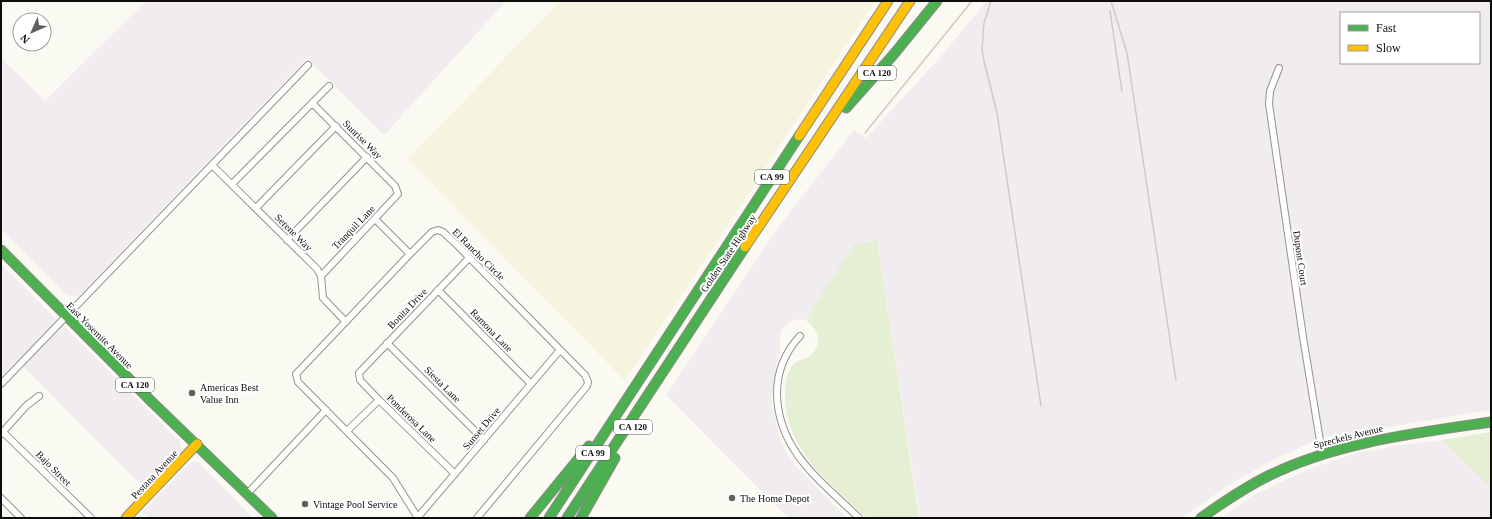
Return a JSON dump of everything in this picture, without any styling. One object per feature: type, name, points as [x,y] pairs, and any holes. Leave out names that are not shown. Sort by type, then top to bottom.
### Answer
[{"type":"main road","name":"Golden State Highway","points":[[549,518],[888,1]]},
{"type":"main road","name":"Golden State Highway","points":[[567,518],[814,143],[910,1]]},
{"type":"main road","name":"CA 120","points":[[814,143],[894,54],[937,1]]},
{"type":"main road","name":"East Yosemite Avenue","points":[[1,250],[66,316],[272,518]]},
{"type":"main road","name":"CA 120","points":[[581,518],[686,336]]},
{"type":"main road","name":"CA 120","points":[[530,518],[636,387]]},
{"type":"main road","name":"Spreckels Avenue","points":[[1201,518],[1240,491],[1266,476],[1322,453],[1386,438],[1491,422]]},
{"type":"main road","name":"Pestana Avenue","points":[[126,518],[197,444]]},
{"type":"street","points":[[1,384],[308,65]]},
{"type":"street","name":"Dupont Court","points":[[1279,68],[1273,79],[1269,104],[1322,453]]},
{"type":"street","points":[[232,184],[329,86]]},
{"type":"street","name":"Sunrise Way","points":[[312,103],[367,157],[395,186],[398,192]]},
{"type":"street","points":[[256,208],[336,126]]},
{"type":"street","points":[[287,240],[367,157]]},
{"type":"street","name":"Serene Way","points":[[212,165],[256,208],[321,276]]},
{"type":"street","name":"Tranquil Lane","points":[[321,276],[396,197],[398,192]]},
{"type":"street","points":[[375,219],[410,254]]},
{"type":"street","name":"El Rancho Circle","points":[[418,518],[393,478],[298,382],[296,374],[410,254],[432,232],[438,230],[443,232],[585,375],[588,382],[587,386],[477,518]]},
{"type":"street","name":"Bonita Drive","points":[[359,373],[469,258]]},
{"type":"street","points":[[321,276],[323,298],[346,322]]},
{"type":"street","name":"Ramona Lane","points":[[438,290],[531,384]]},
{"type":"street","points":[[800,336],[792,344],[780,370],[777,395],[780,422],[788,442],[799,459],[859,518]]},
{"type":"street","name":"Siesta Lane","points":[[387,343],[484,440]]},
{"type":"street","name":"Sunset Drive","points":[[418,518],[560,350]]},
{"type":"street","name":"Ponderosa Lane","points":[[359,373],[360,380],[379,400],[455,474]]},
{"type":"street","points":[[2,433],[26,406],[39,396]]},
{"type":"street","points":[[347,431],[379,400]]},
{"type":"street","points":[[247,494],[326,410]]},
{"type":"street","name":"Bajo Street","points":[[2,433],[90,518]]},
{"type":"street","points":[[1,498],[21,518]]},
{"type":"shaded area","points":[[146,1],[506,1],[384,135],[307,58],[79,296],[67,295],[1,229],[1,58],[45,101]]},
{"type":"shaded area","points":[[560,1],[875,1],[625,381],[408,159]]},
{"type":"shaded area","points":[[987,1],[1491,1],[1491,410],[1330,437],[1327,435],[1267,463],[1227,486],[1182,518],[920,518],[877,240],[811,311],[807,321],[801,319],[790,321],[782,329],[780,335],[780,351],[772,392],[772,406],[779,435],[784,448],[793,463],[847,518],[788,518],[666,395],[777,229],[854,130],[866,138],[938,60]]},
{"type":"shaded area","points":[[1,264],[180,442],[180,452],[145,489],[17,360],[1,377]]},
{"type":"shaded area","points":[[1442,440],[1491,488],[1491,518],[1221,518],[1254,495],[1309,469],[1357,453],[1399,445]]},
{"type":"shaded area","points":[[194,461],[198,462],[253,518],[148,518],[142,512],[190,463]]},
{"type":"green space","points":[[877,240],[919,518],[866,518],[813,466],[802,451],[794,435],[788,417],[785,398],[788,373],[794,364],[810,356],[816,350],[818,345],[818,336],[814,328],[807,321],[811,311],[854,245]]},
{"type":"green space","points":[[1491,432],[1491,488],[1442,440]]},
{"type":"railway","points":[[865,133],[972,1]]},
{"type":"railway","points":[[991,1],[984,23],[982,49],[997,113],[1041,406]]},
{"type":"railway","points":[[1111,1],[1127,53],[1176,380]]},
{"type":"railway","points":[[1110,11],[1122,92]]},
{"type":"traffic: fast","points":[[846,108],[894,54],[937,1]]},
{"type":"traffic: fast","points":[[549,518],[799,136]]},
{"type":"traffic: fast","points":[[567,518],[745,247]]},
{"type":"traffic: fast","points":[[1,250],[152,402],[272,518]]},
{"type":"traffic: fast","points":[[1201,518],[1233,496],[1268,476],[1294,464],[1321,455],[1377,440],[1491,422]]},
{"type":"traffic: fast","points":[[530,518],[589,446]]},
{"type":"traffic: fast","points":[[581,518],[615,458]]},
{"type":"traffic: slow","points":[[799,136],[888,1]]},
{"type":"traffic: slow","points":[[745,247],[910,1]]},
{"type":"traffic: slow","points":[[126,518],[197,444]]},
{"type":"place","name":"Americas Best Value Inn","points":[[192,393]]},
{"type":"place","name":"The Home Depot","points":[[732,498]]},
{"type":"place","name":"Vintage Pool Service","points":[[305,504]]}]
